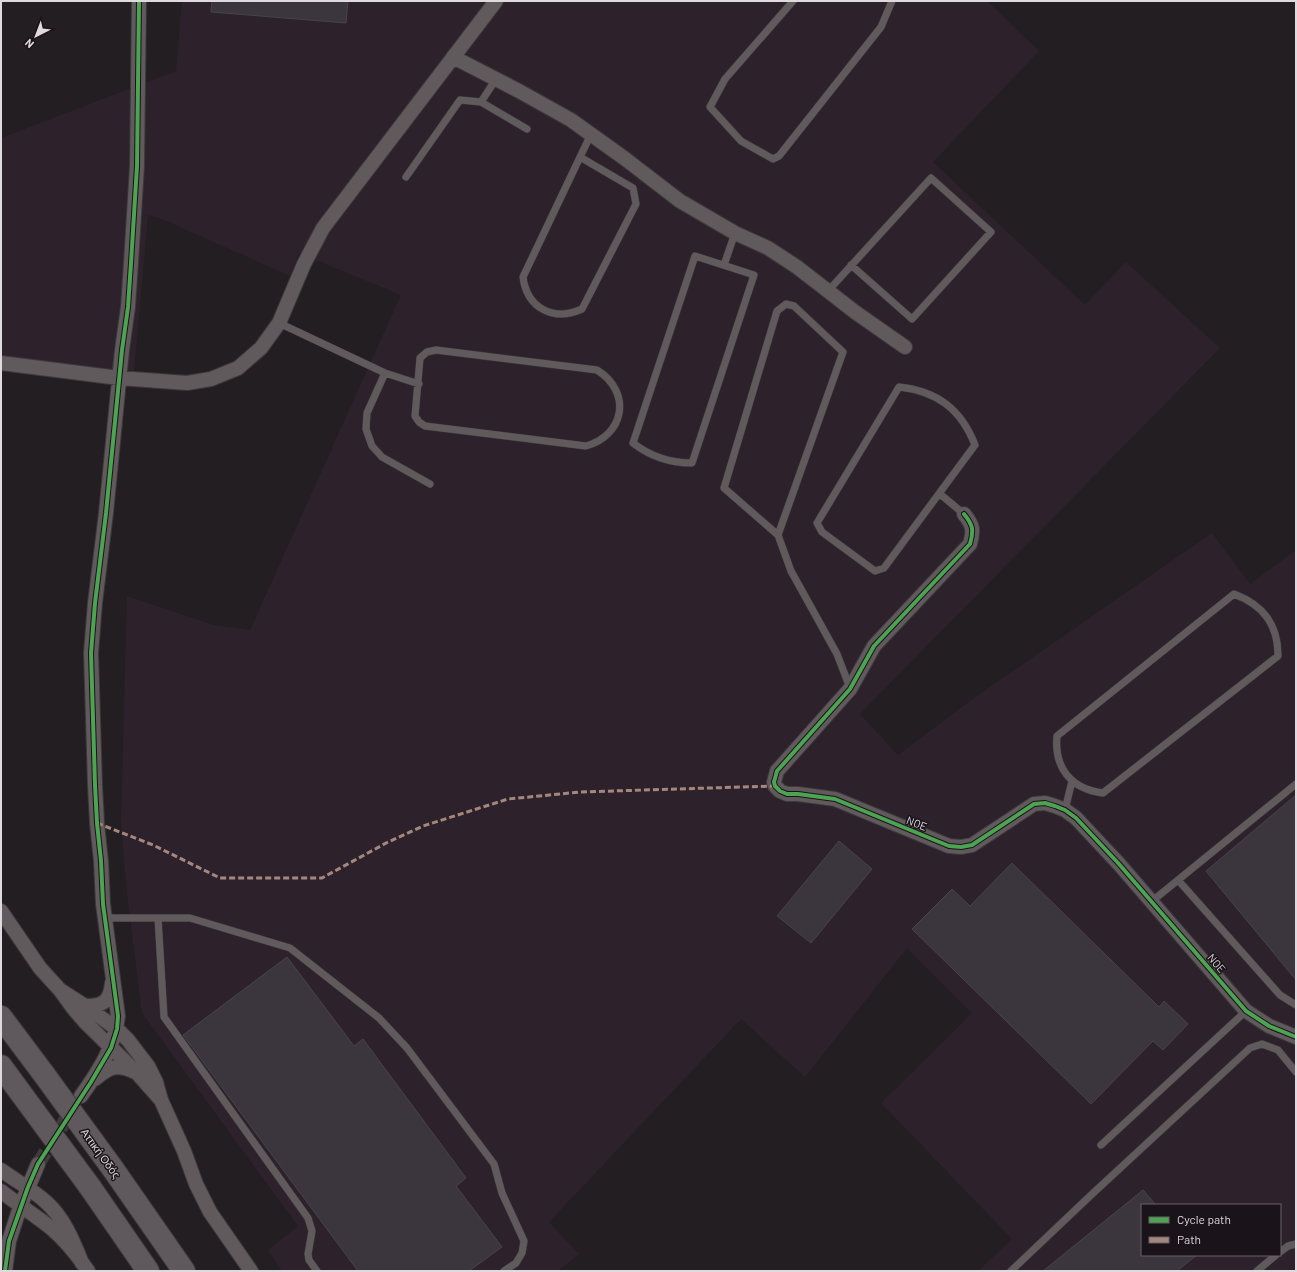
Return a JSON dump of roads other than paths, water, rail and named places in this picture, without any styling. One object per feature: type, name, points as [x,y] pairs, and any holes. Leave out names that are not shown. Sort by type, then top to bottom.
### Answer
[{"type":"highway","name":"Αττική Οδός","points":[[1,1017],[113,1169],[184,1271]]},
{"type":"highway","points":[[1,1066],[90,1188],[148,1271]]},
{"type":"street","points":[[81,1096],[111,1048],[117,1029],[118,1016],[105,918],[95,784],[91,653],[119,378],[128,307],[137,166],[139,1]]},
{"type":"street","points":[[1,363],[119,378],[187,383],[211,379],[238,368],[261,348],[279,323],[304,264],[323,228],[496,1]]},
{"type":"street","points":[[453,57],[571,120],[680,201],[735,234],[768,248],[797,267],[855,312],[905,347]]},
{"type":"street","name":"NOE","points":[[964,514],[971,523],[973,534],[970,544],[874,646],[850,689],[777,771],[774,782],[775,786],[780,791],[787,794],[835,799],[949,846],[960,847],[972,845],[1034,804],[1044,803],[1065,810],[1076,818],[1119,864],[1246,1011],[1269,1026],[1296,1037]]},
{"type":"street","points":[[1,911],[40,968],[60,990],[73,1008],[85,1022],[137,1073],[161,1100]]},
{"type":"street","points":[[85,1006],[98,1006],[104,1003],[112,989],[113,979]]},
{"type":"street","points":[[60,990],[117,1029],[135,1048],[148,1066],[156,1082],[161,1100],[176,1132],[196,1184],[210,1212],[251,1271]]},
{"type":"street","points":[[91,1082],[103,1072],[114,1067],[125,1067],[137,1073]]},
{"type":"street","points":[[5,1271],[9,1241],[20,1207],[38,1164]]},
{"type":"street","points":[[1,1170],[28,1187],[48,1203],[68,1230],[85,1267]]},
{"type":"street","points":[[1,1191],[20,1207],[33,1214],[53,1229],[85,1267]]},
{"type":"lane","points":[[793,1],[725,79],[710,107],[741,141],[773,159],[779,156],[881,27],[892,1]]},
{"type":"lane","points":[[481,102],[496,79]]},
{"type":"lane","points":[[406,177],[460,100],[481,102],[527,129]]},
{"type":"lane","points":[[580,157],[633,188],[636,204],[582,309],[566,314],[558,314],[543,310],[531,300],[524,285],[523,277],[580,157],[591,134]]},
{"type":"lane","points":[[828,291],[851,265],[931,178],[991,232],[912,319],[851,265]]},
{"type":"lane","points":[[724,265],[735,234]]},
{"type":"lane","points":[[695,256],[724,265],[754,275],[695,455],[692,463],[670,462],[659,459],[633,443],[695,256]]},
{"type":"lane","points":[[778,535],[844,352],[794,306],[786,304],[777,311],[724,488],[778,535],[791,571],[837,654],[850,689]]},
{"type":"lane","points":[[279,323],[385,373],[419,384]]},
{"type":"lane","points":[[436,350],[597,370],[604,374],[614,386],[619,400],[620,409],[618,418],[609,433],[595,443],[586,446],[424,426],[415,416],[419,384],[420,358],[427,352],[436,350]]},
{"type":"lane","points":[[385,373],[367,413],[366,429],[372,446],[382,457],[430,484]]},
{"type":"lane","points":[[899,387],[922,391],[942,401],[959,416],[966,425],[975,445],[940,494],[884,568],[875,571],[822,532],[817,523],[899,387]]},
{"type":"lane","points":[[940,494],[964,514]]},
{"type":"lane","points":[[1234,594],[1261,610],[1268,618],[1278,646],[1278,656],[1103,793],[1086,789],[1072,781],[1064,771],[1059,760],[1057,752],[1058,736],[1234,594]]},
{"type":"lane","points":[[1065,810],[1072,781]]},
{"type":"lane","points":[[1151,902],[1296,784]]},
{"type":"lane","points":[[1178,880],[1280,995],[1296,1005]]},
{"type":"lane","points":[[105,918],[190,918],[290,948],[379,1018],[407,1048],[494,1164],[502,1193],[524,1241],[522,1253],[516,1263],[504,1271]]},
{"type":"lane","points":[[158,918],[164,1017],[308,1218],[312,1231],[308,1254],[309,1260],[317,1271]]},
{"type":"lane","points":[[1101,1145],[1246,1011]]},
{"type":"lane","points":[[1012,1271],[1090,1196],[1250,1048],[1262,1044],[1278,1050],[1296,1072]]},
{"type":"lane","points":[[1281,1251],[1288,1246],[1296,1244]]},
{"type":"lane","points":[[1257,1271],[1275,1256]]},
{"type":"tunnel","points":[[38,1164],[75,1105]]}]
